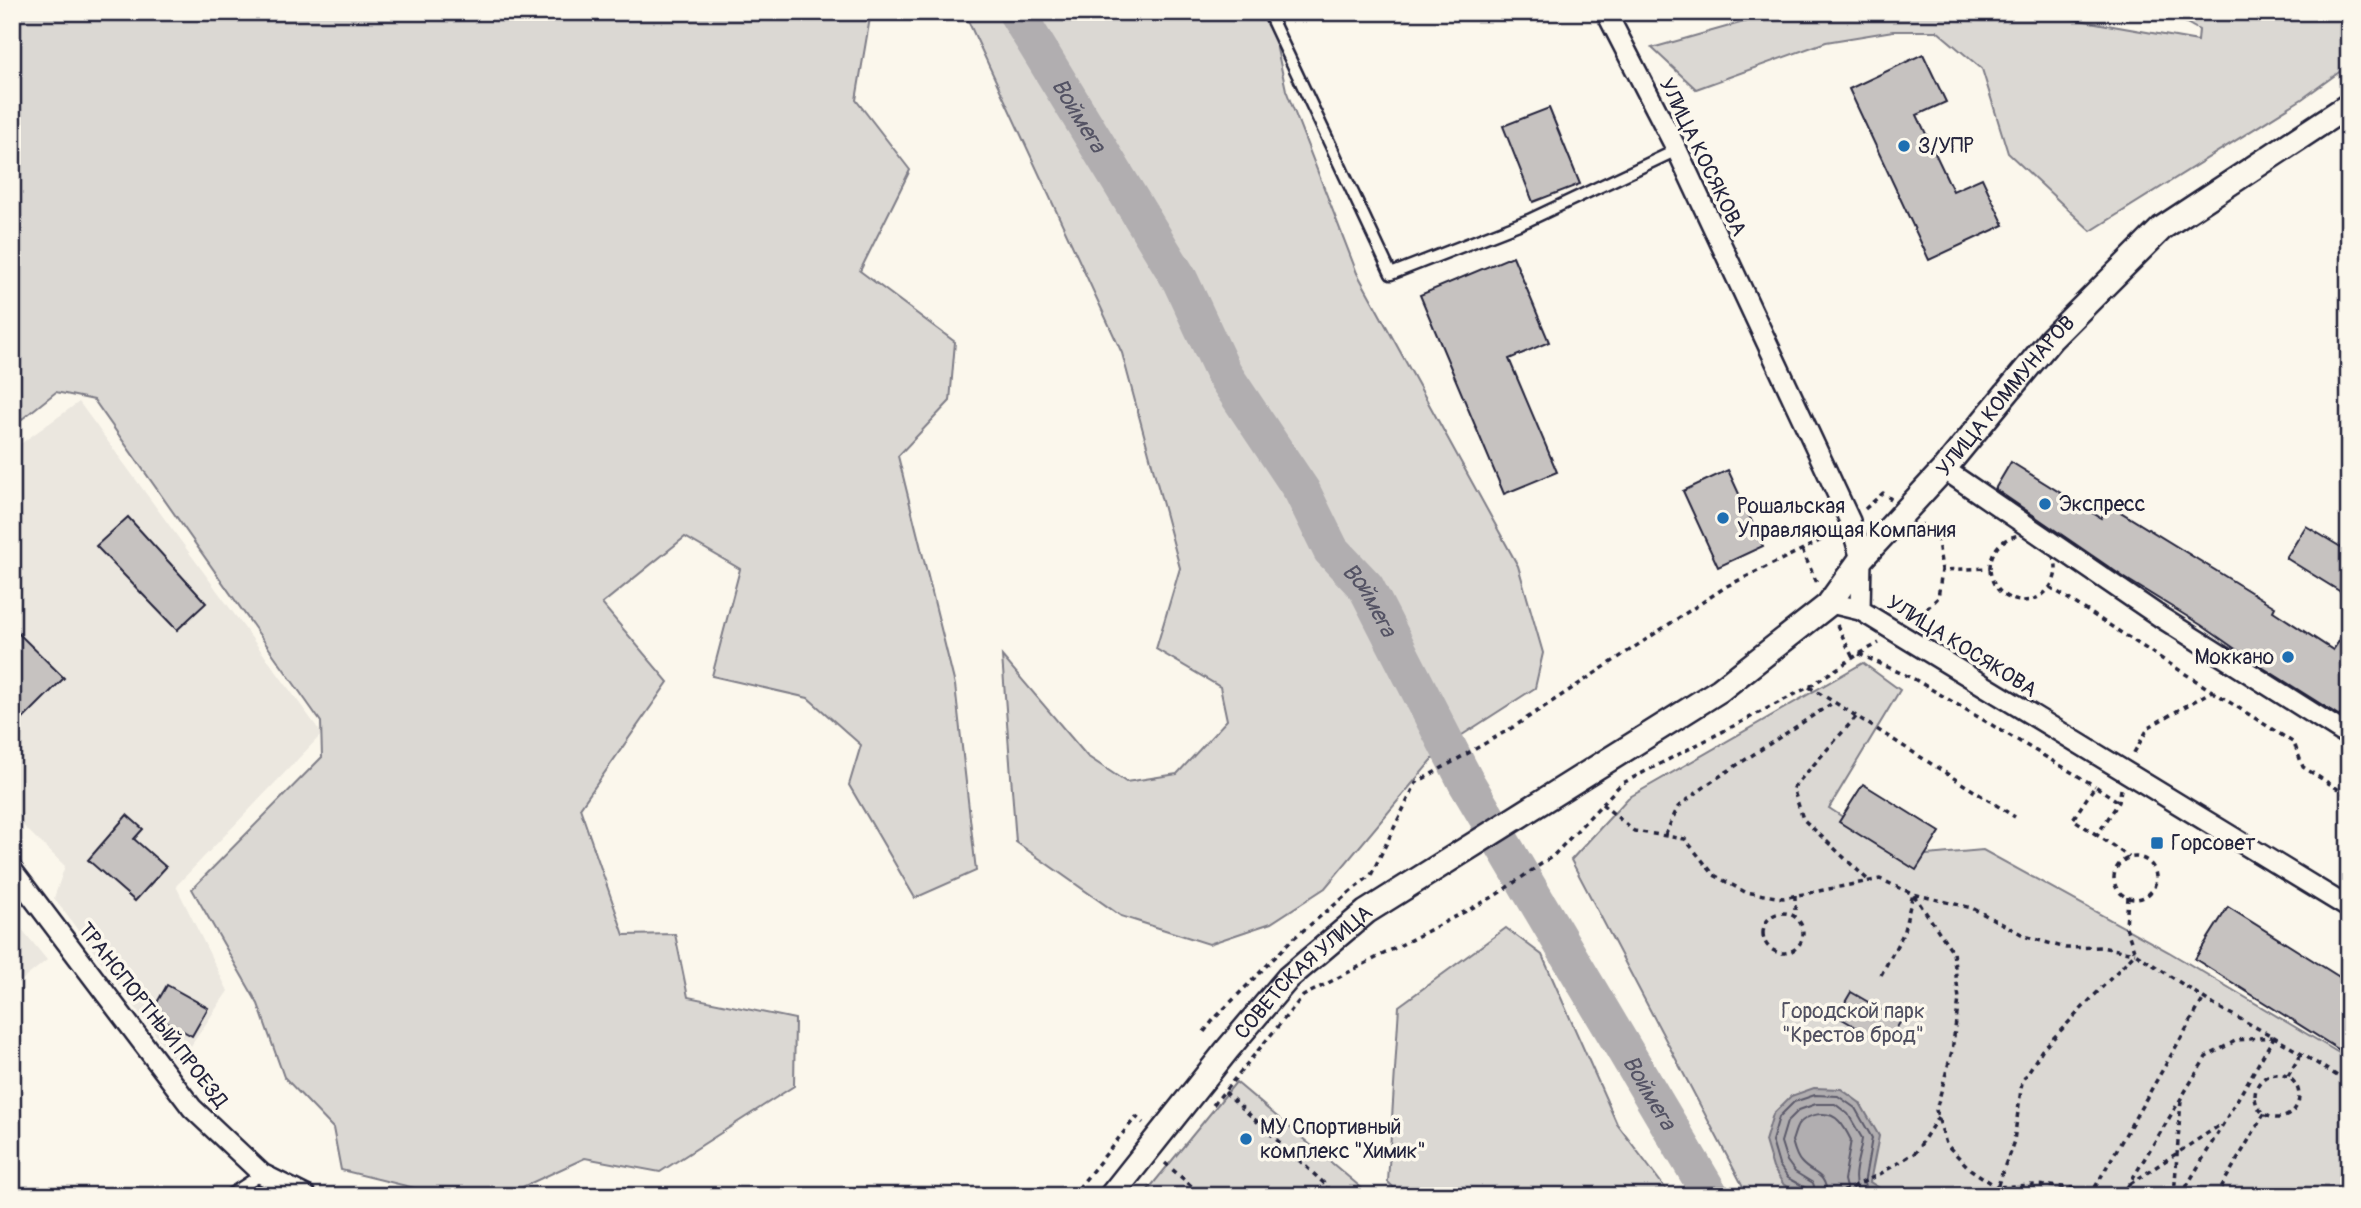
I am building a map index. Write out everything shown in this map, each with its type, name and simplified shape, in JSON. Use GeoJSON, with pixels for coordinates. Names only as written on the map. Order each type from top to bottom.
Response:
{"type":"FeatureCollection","features":[{"type":"Feature","properties":{"kind":"street","name":"УЛИЦА КОСЯКОВА"},"geometry":{"type":"LineString","coordinates":[[1606,12],[1677,150],[1850,522],[1861,559],[1860,610],[2349,908]]}},
{"type":"Feature","properties":{"kind":"street","name":"УЛИЦА КОММУНАРОВ"},"geometry":{"type":"LineString","coordinates":[[1543,802],[1720,690],[1828,605],[1861,559],[1944,469],[2051,339],[2162,228],[2349,105]]}},
{"type":"Feature","properties":{"kind":"street"},"geometry":{"type":"LineString","coordinates":[[1944,469],[2162,618],[2348,734]]}},
{"type":"Feature","properties":{"kind":"street"},"geometry":{"type":"LineString","coordinates":[[1828,605],[1860,610]]}},
{"type":"Feature","properties":{"kind":"street","name":"СОВЕТСКАЯ УЛИЦА"},"geometry":{"type":"LineString","coordinates":[[1111,1196],[1288,978],[1366,912],[1543,802]]}},
{"type":"Feature","properties":{"kind":"street","name":"ТРАНСПОРТНЫЙ ПРОЕЗД"},"geometry":{"type":"LineString","coordinates":[[12,870],[192,1108],[262,1174],[306,1196]]}},
{"type":"Feature","properties":{"kind":"lane"},"geometry":{"type":"LineString","coordinates":[[1268,12],[1391,274],[1528,220],[1677,150]]}},
{"type":"Feature","properties":{"kind":"lane"},"geometry":{"type":"LineString","coordinates":[[228,1196],[262,1174]]}},
{"type":"Feature","properties":{"kind":"path"},"geometry":{"type":"LineString","coordinates":[[1204,1032],[1213,1019],[1294,938],[1371,876],[1416,783],[1516,726],[1727,586],[1833,534],[1850,522]]}},
{"type":"Feature","properties":{"kind":"path"},"geometry":{"type":"LineString","coordinates":[[2022,535],[2033,536],[2049,548],[2054,557],[2054,577],[2050,587],[2034,599],[2013,599],[1997,587],[1990,568],[1992,558],[2003,541],[2022,535]]}},
{"type":"Feature","properties":{"kind":"path"},"geometry":{"type":"LineString","coordinates":[[1208,1111],[1303,996],[1493,897],[1553,856],[1621,784],[1809,687],[1858,654],[1898,634],[1938,598],[1942,570],[1990,568]]}},
{"type":"Feature","properties":{"kind":"path"},"geometry":{"type":"LineString","coordinates":[[2050,587],[2294,743],[2303,767],[2349,796]]}},
{"type":"Feature","properties":{"kind":"path"},"geometry":{"type":"LineString","coordinates":[[1858,654],[1914,679],[2119,802]]}},
{"type":"Feature","properties":{"kind":"path"},"geometry":{"type":"LineString","coordinates":[[1809,687],[2015,817]]}},
{"type":"Feature","properties":{"kind":"path"},"geometry":{"type":"LineString","coordinates":[[2097,835],[2119,802],[2123,771],[2149,727],[2212,691]]}},
{"type":"Feature","properties":{"kind":"path"},"geometry":{"type":"LineString","coordinates":[[1665,835],[1678,807],[1710,782],[1834,702]]}},
{"type":"Feature","properties":{"kind":"path"},"geometry":{"type":"LineString","coordinates":[[1857,717],[1793,788],[1803,819],[1868,880]]}},
{"type":"Feature","properties":{"kind":"path"},"geometry":{"type":"LineString","coordinates":[[2095,786],[2073,819],[2129,857],[2146,859],[2152,865],[2156,873],[2155,882],[2148,894],[2142,897],[2128,897],[2120,892],[2116,885],[2116,868],[2129,857]]}},
{"type":"Feature","properties":{"kind":"path"},"geometry":{"type":"LineString","coordinates":[[1602,804],[1634,831],[1685,839],[1714,875],[1745,892],[1783,898],[1880,878],[1913,894],[1972,908],[2027,937],[2066,948],[2100,947],[2135,953],[2204,998],[2349,1083]]}},
{"type":"Feature","properties":{"kind":"path"},"geometry":{"type":"LineString","coordinates":[[1881,975],[1903,934],[1913,894]]}},
{"type":"Feature","properties":{"kind":"path"},"geometry":{"type":"LineString","coordinates":[[1913,894],[1953,952],[1959,999],[1952,1051],[1936,1110],[1938,1117],[1946,1144],[1970,1169],[1997,1187],[2074,1188],[2091,1195],[2204,998]]}},
{"type":"Feature","properties":{"kind":"path"},"geometry":{"type":"LineString","coordinates":[[1795,895],[1796,917],[1803,929],[1800,943],[1786,953],[1770,948],[1762,933],[1768,919],[1782,912],[1796,917]]}},
{"type":"Feature","properties":{"kind":"path"},"geometry":{"type":"LineString","coordinates":[[2128,897],[2126,927],[2135,953]]}},
{"type":"Feature","properties":{"kind":"path"},"geometry":{"type":"LineString","coordinates":[[1996,1196],[2014,1141],[2022,1082],[2042,1050],[2135,953]]}},
{"type":"Feature","properties":{"kind":"path"},"geometry":{"type":"LineString","coordinates":[[2122,1196],[2206,1057],[2237,1040],[2274,1037]]}},
{"type":"Feature","properties":{"kind":"path"},"geometry":{"type":"LineString","coordinates":[[2181,1196],[2274,1037]]}},
{"type":"Feature","properties":{"kind":"path"},"geometry":{"type":"LineString","coordinates":[[2288,1076],[2301,1054]]}},
{"type":"Feature","properties":{"kind":"path"},"geometry":{"type":"LineString","coordinates":[[2273,1074],[2288,1076],[2298,1090],[2297,1106],[2292,1112],[2278,1118],[2264,1114],[2256,1102],[2259,1083],[2273,1074]]}},
{"type":"Feature","properties":{"kind":"path"},"geometry":{"type":"LineString","coordinates":[[1224,1091],[1328,1187],[1320,1196]]}},
{"type":"Feature","properties":{"kind":"path"},"geometry":{"type":"LineString","coordinates":[[2174,1196],[2181,1098]]}},
{"type":"Feature","properties":{"kind":"path"},"geometry":{"type":"LineString","coordinates":[[2216,1196],[2264,1114]]}},
{"type":"Feature","properties":{"kind":"path"},"geometry":{"type":"LineString","coordinates":[[1834,1196],[1880,1174],[1916,1152],[1938,1117]]}},
{"type":"Feature","properties":{"kind":"path"},"geometry":{"type":"LineString","coordinates":[[2128,1185],[2223,1123]]}},
{"type":"Feature","properties":{"kind":"path"},"geometry":{"type":"LineString","coordinates":[[1158,1171],[1170,1157]]}},
{"type":"Feature","properties":{"kind":"path"},"geometry":{"type":"LineString","coordinates":[[1166,1163],[1203,1196]]}},
{"type":"Feature","properties":{"kind":"shaded area"},"geometry":{"type":"Polygon","coordinates":[[[79,402],[322,734],[176,886],[228,991],[178,1065],[54,898],[65,866],[12,815],[12,450],[79,402]]]}},
{"type":"Feature","properties":{"kind":"shaded area"},"geometry":{"type":"Polygon","coordinates":[[[12,917],[47,960],[12,988],[12,917]]]}},
{"type":"Feature","properties":{"kind":"green space"},"geometry":{"type":"Polygon","coordinates":[[[12,12],[871,12],[856,100],[910,170],[860,271],[955,342],[950,401],[898,456],[955,685],[976,871],[915,898],[849,785],[861,745],[808,698],[712,676],[740,569],[685,537],[602,604],[668,682],[580,808],[624,935],[675,934],[688,997],[795,1019],[794,1086],[660,1172],[585,1158],[503,1196],[447,1196],[341,1170],[333,1128],[284,1077],[258,1004],[192,889],[322,757],[321,722],[94,400],[56,392],[12,427],[12,12]]]}},
{"type":"Feature","properties":{"kind":"green space"},"geometry":{"type":"Polygon","coordinates":[[[964,12],[1269,12],[1286,90],[1357,273],[1518,566],[1543,653],[1535,688],[1442,748],[1325,888],[1271,923],[1209,944],[1121,916],[1016,842],[1002,656],[1087,756],[1126,782],[1177,774],[1227,720],[1220,687],[1156,649],[1180,568],[1122,353],[964,12]]]}},
{"type":"Feature","properties":{"kind":"green space"},"geometry":{"type":"Polygon","coordinates":[[[1779,12],[2059,12],[2062,17],[2198,41],[2199,30],[2167,12],[2349,12],[2349,65],[2302,99],[2091,231],[2008,153],[1982,69],[1937,31],[1893,31],[1826,42],[1696,89],[1652,48],[1779,12]]]}},
{"type":"Feature","properties":{"kind":"green space","name":"Городской парк \"Крестов брод\""},"geometry":{"type":"Polygon","coordinates":[[[1863,663],[1900,690],[1829,808],[1904,857],[1983,850],[2169,952],[2349,1059],[2349,1196],[1748,1196],[1571,860],[1628,798],[1863,663]]]}},
{"type":"Feature","properties":{"kind":"green space"},"geometry":{"type":"Polygon","coordinates":[[[1506,928],[1542,955],[1617,1124],[1671,1196],[1402,1196],[1388,1182],[1399,1006],[1506,928]]]}},
{"type":"Feature","properties":{"kind":"green space","name":"МУ Спортивный комплекс \"Химик\""},"geometry":{"type":"Polygon","coordinates":[[[1236,1082],[1371,1196],[1143,1196],[1236,1082]]]}},
{"type":"Feature","properties":{"kind":"water"},"geometry":{"type":"Polygon","coordinates":[[[1814,1088],[1841,1089],[1860,1103],[1879,1136],[1870,1182],[1892,1196],[1807,1196],[1784,1185],[1773,1168],[1765,1141],[1773,1114],[1791,1096],[1814,1088]]]}},
{"type":"Feature","properties":{"kind":"building","name":"З/УПР"},"geometry":{"type":"Polygon","coordinates":[[[1923,54],[1946,102],[1917,115],[1953,191],[1982,178],[2004,225],[1929,260],[1849,89],[1923,54]]]}},
{"type":"Feature","properties":{"kind":"building"},"geometry":{"type":"Polygon","coordinates":[[[1549,108],[1580,184],[1533,202],[1503,126],[1549,108]]]}},
{"type":"Feature","properties":{"kind":"building"},"geometry":{"type":"Polygon","coordinates":[[[1513,256],[1549,342],[1509,359],[1557,472],[1504,494],[1420,295],[1513,256]]]}},
{"type":"Feature","properties":{"kind":"building"},"geometry":{"type":"Polygon","coordinates":[[[2011,462],[2101,518],[2109,505],[2275,607],[2273,611],[2333,650],[2349,626],[2349,703],[2340,716],[2125,578],[1995,489],[2011,462]]]}},
{"type":"Feature","properties":{"kind":"building","name":"Рошальская Управляющая Компания"},"geometry":{"type":"Polygon","coordinates":[[[1728,470],[1763,546],[1718,567],[1683,491],[1728,470]]]}},
{"type":"Feature","properties":{"kind":"building"},"geometry":{"type":"Polygon","coordinates":[[[128,517],[206,603],[177,630],[96,546],[128,517]]]}},
{"type":"Feature","properties":{"kind":"building"},"geometry":{"type":"Polygon","coordinates":[[[2306,526],[2349,552],[2349,597],[2286,558],[2306,526]]]}},
{"type":"Feature","properties":{"kind":"building"},"geometry":{"type":"Polygon","coordinates":[[[12,627],[64,678],[12,730],[12,627]]]}},
{"type":"Feature","properties":{"kind":"building"},"geometry":{"type":"Polygon","coordinates":[[[1863,784],[1940,832],[1916,870],[1839,822],[1863,784]]]}},
{"type":"Feature","properties":{"kind":"building"},"geometry":{"type":"Polygon","coordinates":[[[127,815],[143,829],[134,839],[166,867],[135,901],[88,860],[127,815]]]}},
{"type":"Feature","properties":{"kind":"building"},"geometry":{"type":"Polygon","coordinates":[[[2228,907],[2349,983],[2349,1056],[2195,959],[2228,907]]]}},
{"type":"Feature","properties":{"kind":"building"},"geometry":{"type":"Polygon","coordinates":[[[167,985],[208,1008],[192,1036],[151,1013],[167,985]]]}},
{"type":"Feature","properties":{"kind":"building"},"geometry":{"type":"Polygon","coordinates":[[[1851,992],[1901,1021],[1886,1045],[1837,1016],[1851,992]]]}},
{"type":"Feature","properties":{"kind":"waterway","name":"Воймега"},"geometry":{"type":"LineString","coordinates":[[1016,12],[1180,280],[1224,374],[1302,491],[1331,550],[1366,587],[1466,782],[1711,1196]]}},
{"type":"Feature","properties":{"kind":"place","name":"З/УПР"},"geometry":{"type":"Point","coordinates":[1904,146]}},
{"type":"Feature","properties":{"kind":"place","name":"Экспресс"},"geometry":{"type":"Point","coordinates":[2045,504]}},
{"type":"Feature","properties":{"kind":"place","name":"Рошальская Управляющая Компания"},"geometry":{"type":"Point","coordinates":[1723,518]}},
{"type":"Feature","properties":{"kind":"place","name":"Моккано"},"geometry":{"type":"Point","coordinates":[2288,657]}},
{"type":"Feature","properties":{"kind":"place","name":"Горсовет"},"geometry":{"type":"Point","coordinates":[2157,843]}},
{"type":"Feature","properties":{"kind":"place","name":"МУ Спортивный комплекс \"Химик\""},"geometry":{"type":"Point","coordinates":[1246,1139]}}]}
